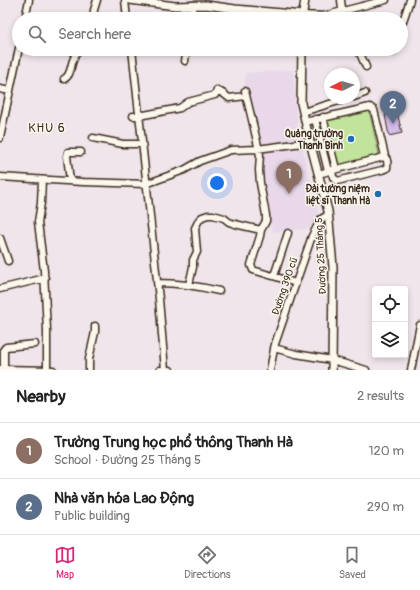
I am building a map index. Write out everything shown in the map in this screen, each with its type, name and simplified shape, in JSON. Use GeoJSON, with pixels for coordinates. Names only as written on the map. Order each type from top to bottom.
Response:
{"type":"FeatureCollection","features":[{"type":"Feature","properties":{"kind":"main road"},"geometry":{"type":"LineString","coordinates":[[130,0],[175,6],[202,3],[235,9],[270,12]]}},
{"type":"Feature","properties":{"kind":"main road"},"geometry":{"type":"LineString","coordinates":[[303,12],[305,0]]}},
{"type":"Feature","properties":{"kind":"main road","name":"Đường 25 Tháng 5"},"geometry":{"type":"LineString","coordinates":[[302,56],[301,103],[318,174],[328,208],[333,268],[332,370]]}},
{"type":"Feature","properties":{"kind":"street"},"geometry":{"type":"LineString","coordinates":[[27,12],[30,0]]}},
{"type":"Feature","properties":{"kind":"street"},"geometry":{"type":"LineString","coordinates":[[94,12],[97,0]]}},
{"type":"Feature","properties":{"kind":"street"},"geometry":{"type":"LineString","coordinates":[[125,0],[126,12]]}},
{"type":"Feature","properties":{"kind":"street"},"geometry":{"type":"LineString","coordinates":[[341,0],[342,12],[386,0]]}},
{"type":"Feature","properties":{"kind":"street"},"geometry":{"type":"LineString","coordinates":[[406,12],[410,0]]}},
{"type":"Feature","properties":{"kind":"street"},"geometry":{"type":"LineString","coordinates":[[193,5],[193,12]]}},
{"type":"Feature","properties":{"kind":"street"},"geometry":{"type":"LineString","coordinates":[[0,138],[2,122],[17,56]]}},
{"type":"Feature","properties":{"kind":"street"},"geometry":{"type":"LineString","coordinates":[[64,79],[70,73],[75,56]]}},
{"type":"Feature","properties":{"kind":"street"},"geometry":{"type":"LineString","coordinates":[[132,56],[136,116],[142,144],[165,370]]}},
{"type":"Feature","properties":{"kind":"street"},"geometry":{"type":"LineString","coordinates":[[185,61],[186,56]]}},
{"type":"Feature","properties":{"kind":"street"},"geometry":{"type":"LineString","coordinates":[[361,56],[366,67]]}},
{"type":"Feature","properties":{"kind":"street"},"geometry":{"type":"LineString","coordinates":[[0,89],[10,91]]}},
{"type":"Feature","properties":{"kind":"street"},"geometry":{"type":"LineString","coordinates":[[136,116],[180,108],[188,102],[214,95],[218,90],[229,98],[245,94],[260,155],[260,183],[266,221],[261,230],[250,265],[253,270],[296,283]]}},
{"type":"Feature","properties":{"kind":"street"},"geometry":{"type":"LineString","coordinates":[[360,95],[365,93]]}},
{"type":"Feature","properties":{"kind":"street"},"geometry":{"type":"LineString","coordinates":[[303,112],[329,104]]}},
{"type":"Feature","properties":{"kind":"street"},"geometry":{"type":"LineString","coordinates":[[306,122],[315,119],[323,117],[370,106],[374,110],[385,156],[388,160],[387,168],[337,181],[333,177],[329,142],[323,117]]}},
{"type":"Feature","properties":{"kind":"street"},"geometry":{"type":"LineString","coordinates":[[315,119],[321,145],[332,170]]}},
{"type":"Feature","properties":{"kind":"street"},"geometry":{"type":"LineString","coordinates":[[93,138],[123,144],[142,144]]}},
{"type":"Feature","properties":{"kind":"street"},"geometry":{"type":"LineString","coordinates":[[0,177],[146,184],[184,170],[200,161],[231,150],[321,145],[329,142]]}},
{"type":"Feature","properties":{"kind":"street"},"geometry":{"type":"LineString","coordinates":[[70,181],[67,156],[68,152],[81,152]]}},
{"type":"Feature","properties":{"kind":"street"},"geometry":{"type":"LineString","coordinates":[[318,174],[385,156]]}},
{"type":"Feature","properties":{"kind":"street"},"geometry":{"type":"LineString","coordinates":[[42,180],[38,222],[45,278],[48,330],[47,370]]}},
{"type":"Feature","properties":{"kind":"street"},"geometry":{"type":"LineString","coordinates":[[189,285],[193,268],[193,260],[197,252],[195,228],[202,217],[213,215],[224,218],[235,224],[261,230]]}},
{"type":"Feature","properties":{"kind":"street","name":"Đường 390 cũ"},"geometry":{"type":"LineString","coordinates":[[270,370],[274,348],[312,236],[321,219],[328,215]]}},
{"type":"Feature","properties":{"kind":"street"},"geometry":{"type":"LineString","coordinates":[[274,276],[288,233]]}},
{"type":"Feature","properties":{"kind":"street"},"geometry":{"type":"LineString","coordinates":[[0,238],[8,261]]}},
{"type":"Feature","properties":{"kind":"street"},"geometry":{"type":"LineString","coordinates":[[0,289],[45,278]]}},
{"type":"Feature","properties":{"kind":"street"},"geometry":{"type":"LineString","coordinates":[[157,283],[200,286],[219,291]]}},
{"type":"Feature","properties":{"kind":"street"},"geometry":{"type":"LineString","coordinates":[[411,370],[420,325]]}},
{"type":"Feature","properties":{"kind":"street"},"geometry":{"type":"LineString","coordinates":[[89,370],[89,359],[95,326]]}},
{"type":"Feature","properties":{"kind":"street"},"geometry":{"type":"LineString","coordinates":[[35,344],[6,346],[4,349],[2,369],[54,370]]}},
{"type":"Feature","properties":{"kind":"street"},"geometry":{"type":"LineString","coordinates":[[274,348],[296,354],[332,360],[366,370]]}},
{"type":"Feature","properties":{"kind":"street"},"geometry":{"type":"LineString","coordinates":[[160,370],[170,370]]}},
{"type":"Feature","properties":{"kind":"shaded area"},"geometry":{"type":"Polygon","coordinates":[[[293,70],[299,143],[259,146],[245,82],[246,73],[293,70]]]}},
{"type":"Feature","properties":{"kind":"shaded area"},"geometry":{"type":"Polygon","coordinates":[[[302,146],[320,227],[274,232],[267,220],[261,152],[302,146]]]}},
{"type":"Feature","properties":{"kind":"green space"},"geometry":{"type":"Polygon","coordinates":[[[368,110],[379,154],[378,156],[338,166],[327,120],[368,110]]]}},
{"type":"Feature","properties":{"kind":"building"},"geometry":{"type":"Polygon","coordinates":[[[397,112],[402,133],[389,136],[385,115],[397,112]]]}},
{"type":"Feature","properties":{"kind":"place","name":"Nhà văn hóa Lao Động"},"geometry":{"type":"Point","coordinates":[393,124]}},
{"type":"Feature","properties":{"kind":"place","name":"Quảng trường Thanh Bình"},"geometry":{"type":"Point","coordinates":[351,139]}},
{"type":"Feature","properties":{"kind":"place","name":"Trường Trung học phổ thông Thanh Hà"},"geometry":{"type":"Point","coordinates":[289,194]}},
{"type":"Feature","properties":{"kind":"place","name":"Đài tưởng niệm liệt sĩ Thanh Hà"},"geometry":{"type":"Point","coordinates":[378,194]}},
{"type":"Feature","properties":{"kind":"district","name":"KHU 6"},"geometry":{"type":"Point","coordinates":[47,128]}}]}
